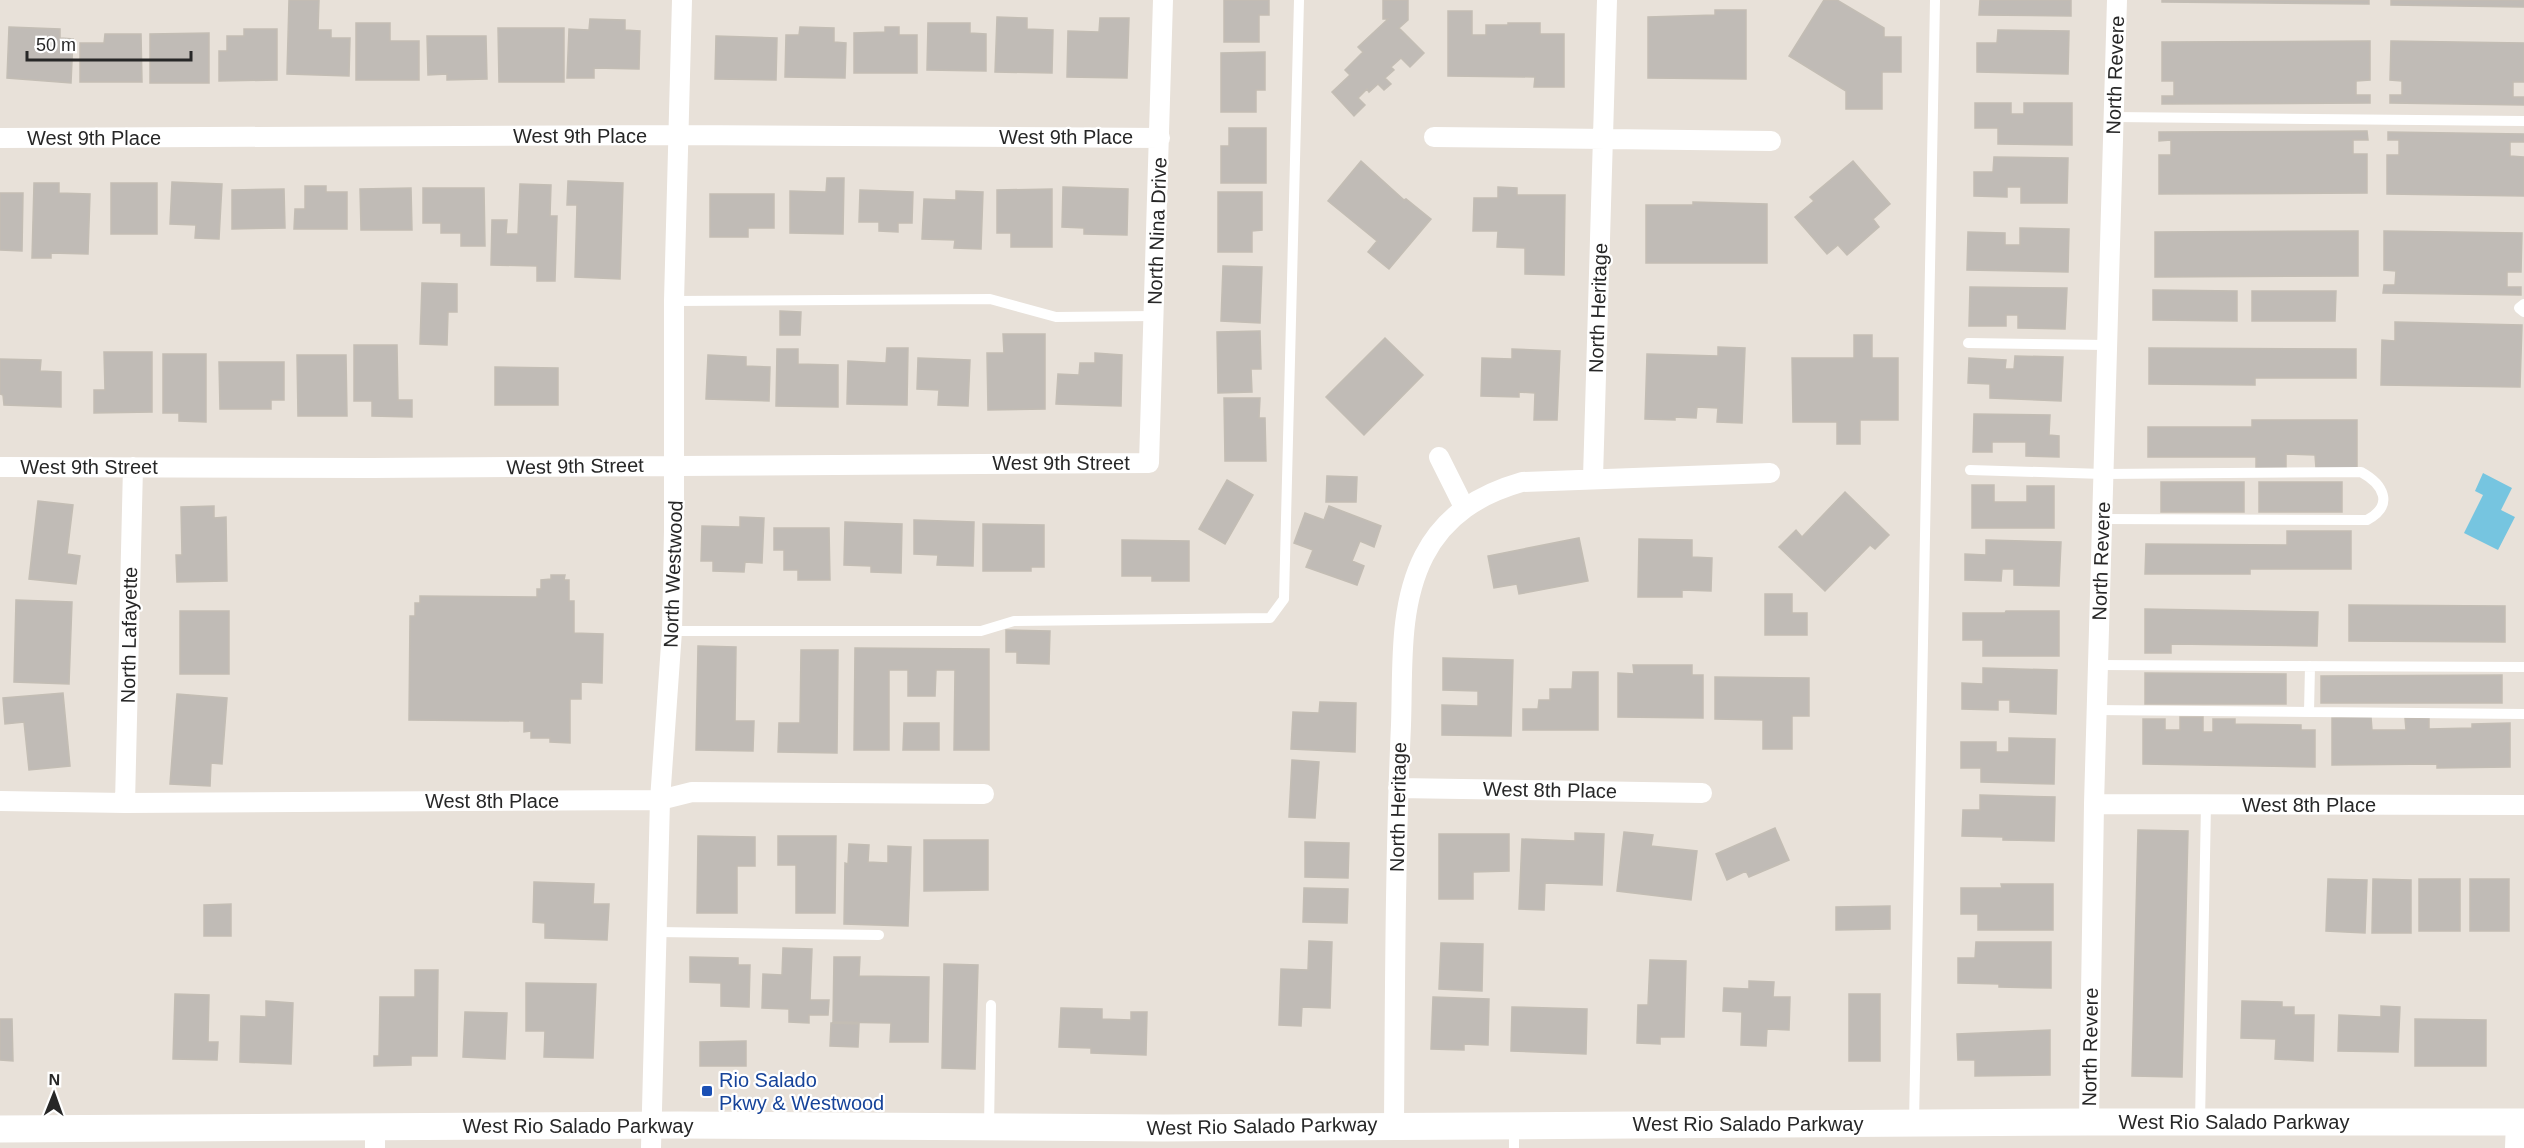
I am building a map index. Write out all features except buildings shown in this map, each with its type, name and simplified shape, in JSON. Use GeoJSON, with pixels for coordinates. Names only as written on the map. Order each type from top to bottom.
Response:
{"type":"FeatureCollection","features":[{"type":"Feature","properties":{"kind":"main road","name":"West Rio Salado Parkway"},"geometry":{"type":"LineString","coordinates":[[0,1129],[375,1138],[652,1137],[989,1127],[1394,1125],[1514,1136],[1914,1124],[2200,1122],[2519,1131]]}},
{"type":"Feature","properties":{"kind":"street","name":"North Westwood"},"geometry":{"type":"LineString","coordinates":[[652,1137],[660,800],[672,631],[676,465],[674,301],[682,0]]}},
{"type":"Feature","properties":{"kind":"street","name":"North Nina Drive"},"geometry":{"type":"LineString","coordinates":[[1149,462],[1163,0]]}},
{"type":"Feature","properties":{"kind":"street","name":"North Heritage"},"geometry":{"type":"LineString","coordinates":[[1593,478],[1607,0]]}},
{"type":"Feature","properties":{"kind":"street","name":"North Revere"},"geometry":{"type":"LineString","coordinates":[[2089,1122],[2096,710],[2117,0]]}},
{"type":"Feature","properties":{"kind":"street","name":"West 9th Place"},"geometry":{"type":"LineString","coordinates":[[0,138],[679,135],[1160,138]]}},
{"type":"Feature","properties":{"kind":"street"},"geometry":{"type":"LineString","coordinates":[[1434,137],[1771,141]]}},
{"type":"Feature","properties":{"kind":"street"},"geometry":{"type":"LineString","coordinates":[[1439,457],[1464,507]]}},
{"type":"Feature","properties":{"kind":"street","name":"West 9th Street"},"geometry":{"type":"LineString","coordinates":[[0,467],[1149,462]]}},
{"type":"Feature","properties":{"kind":"street","name":"North Lafayette"},"geometry":{"type":"LineString","coordinates":[[125,803],[133,467]]}},
{"type":"Feature","properties":{"kind":"street","name":"North Heritage"},"geometry":{"type":"LineString","coordinates":[[1394,1125],[1398,788],[1405,633],[1411,589],[1424,555],[1441,530],[1464,507],[1496,489],[1522,482],[1770,473]]}},
{"type":"Feature","properties":{"kind":"street","name":"West 8th Place"},"geometry":{"type":"LineString","coordinates":[[1398,788],[1702,793]]}},
{"type":"Feature","properties":{"kind":"street","name":"West 8th Place"},"geometry":{"type":"LineString","coordinates":[[0,801],[125,803],[660,800],[692,792],[984,794]]}},
{"type":"Feature","properties":{"kind":"street","name":"West 8th Place"},"geometry":{"type":"LineString","coordinates":[[2094,804],[2524,806]]}},
{"type":"Feature","properties":{"kind":"lane"},"geometry":{"type":"LineString","coordinates":[[672,631],[981,631],[1014,621],[1270,618],[1284,599],[1299,0]]}},
{"type":"Feature","properties":{"kind":"lane"},"geometry":{"type":"LineString","coordinates":[[1914,1124],[1935,0]]}},
{"type":"Feature","properties":{"kind":"lane"},"geometry":{"type":"LineString","coordinates":[[2114,117],[2524,121]]}},
{"type":"Feature","properties":{"kind":"lane"},"geometry":{"type":"LineString","coordinates":[[674,301],[990,299],[1056,317],[1154,316]]}},
{"type":"Feature","properties":{"kind":"lane"},"geometry":{"type":"LineString","coordinates":[[2524,304],[2518,308],[2524,312]]}},
{"type":"Feature","properties":{"kind":"lane"},"geometry":{"type":"LineString","coordinates":[[1968,343],[2107,345]]}},
{"type":"Feature","properties":{"kind":"lane"},"geometry":{"type":"LineString","coordinates":[[1970,470],[2103,474],[2361,472],[2375,480],[2382,490],[2382,503],[2377,515],[2367,520],[2102,519]]}},
{"type":"Feature","properties":{"kind":"lane"},"geometry":{"type":"LineString","coordinates":[[2098,665],[2524,667]]}},
{"type":"Feature","properties":{"kind":"lane"},"geometry":{"type":"LineString","coordinates":[[2309,712],[2310,666]]}},
{"type":"Feature","properties":{"kind":"lane"},"geometry":{"type":"LineString","coordinates":[[2096,710],[2524,714]]}},
{"type":"Feature","properties":{"kind":"lane"},"geometry":{"type":"LineString","coordinates":[[2200,1122],[2206,804]]}},
{"type":"Feature","properties":{"kind":"lane"},"geometry":{"type":"LineString","coordinates":[[657,932],[879,935]]}},
{"type":"Feature","properties":{"kind":"lane"},"geometry":{"type":"LineString","coordinates":[[989,1127],[992,1005]]}},
{"type":"Feature","properties":{"kind":"water"},"geometry":{"type":"Polygon","coordinates":[[[2483,473],[2512,488],[2501,510],[2515,517],[2498,550],[2464,533],[2483,495],[2475,491],[2483,473]]]}},
{"type":"Feature","properties":{"kind":"place","name":"Rio Salado Pkwy & Westwood"},"geometry":{"type":"Point","coordinates":[707,1091]}}]}
